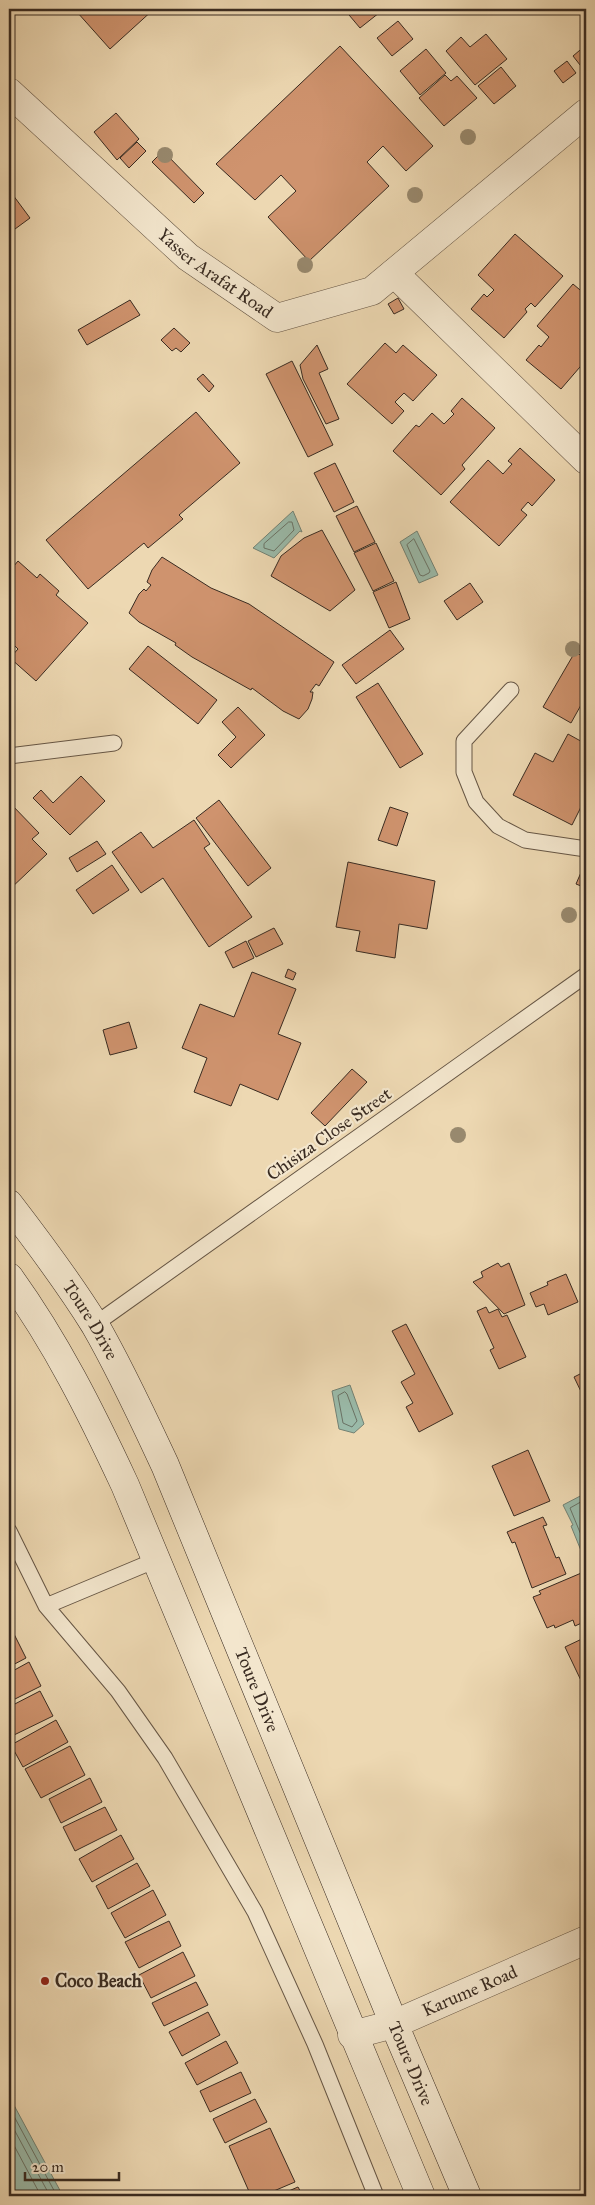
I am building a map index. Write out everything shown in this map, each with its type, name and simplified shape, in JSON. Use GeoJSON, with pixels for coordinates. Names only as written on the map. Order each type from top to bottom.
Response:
{"type":"FeatureCollection","features":[{"type":"Feature","properties":{"kind":"main road","name":"Yasser Arafat Road"},"geometry":{"type":"LineString","coordinates":[[9,92],[188,257],[276,318],[372,291],[586,113]]}},
{"type":"Feature","properties":{"kind":"main road"},"geometry":{"type":"LineString","coordinates":[[394,273],[586,460]]}},
{"type":"Feature","properties":{"kind":"main road","name":"Toure Drive"},"geometry":{"type":"LineString","coordinates":[[9,1204],[48,1256],[94,1325],[132,1393],[166,1465],[394,2024],[467,2196]]}},
{"type":"Feature","properties":{"kind":"main road"},"geometry":{"type":"LineString","coordinates":[[9,1277],[58,1351],[93,1416],[126,1484],[352,2035],[421,2196]]}},
{"type":"Feature","properties":{"kind":"main road","name":"Karume Road"},"geometry":{"type":"LineString","coordinates":[[352,2035],[394,2024],[586,1940]]}},
{"type":"Feature","properties":{"kind":"lane"},"geometry":{"type":"LineString","coordinates":[[511,690],[464,741],[464,772],[476,802],[498,826],[525,840],[586,848]]}},
{"type":"Feature","properties":{"kind":"lane"},"geometry":{"type":"LineString","coordinates":[[9,756],[114,743]]}},
{"type":"Feature","properties":{"kind":"lane","name":"Chisiza Close Street"},"geometry":{"type":"LineString","coordinates":[[94,1325],[586,975]]}},
{"type":"Feature","properties":{"kind":"lane"},"geometry":{"type":"LineString","coordinates":[[9,1531],[46,1606],[118,1691],[165,1758],[255,1912],[315,2044],[376,2196]]}},
{"type":"Feature","properties":{"kind":"lane"},"geometry":{"type":"LineString","coordinates":[[46,1606],[156,1560]]}},
{"type":"Feature","properties":{"kind":"water"},"geometry":{"type":"Polygon","coordinates":[[[293,511],[302,532],[300,531],[274,558],[253,548],[293,511]]]}},
{"type":"Feature","properties":{"kind":"water"},"geometry":{"type":"Polygon","coordinates":[[[417,531],[438,575],[419,583],[400,542],[417,531]]]}},
{"type":"Feature","properties":{"kind":"water"},"geometry":{"type":"Polygon","coordinates":[[[350,1385],[364,1424],[354,1433],[339,1429],[332,1391],[350,1385]]]}},
{"type":"Feature","properties":{"kind":"water"},"geometry":{"type":"Polygon","coordinates":[[[586,1493],[586,1551],[582,1553],[571,1526],[573,1525],[563,1505],[586,1493]]]}},
{"type":"Feature","properties":{"kind":"water"},"geometry":{"type":"Polygon","coordinates":[[[9,2096],[63,2196],[9,2196],[9,2096]]]}},
{"type":"Feature","properties":{"kind":"building"},"geometry":{"type":"Polygon","coordinates":[[[80,9],[154,9],[110,49],[77,12],[80,9]]]}},
{"type":"Feature","properties":{"kind":"building"},"geometry":{"type":"Polygon","coordinates":[[[344,9],[384,9],[360,28],[344,9]]]}},
{"type":"Feature","properties":{"kind":"building"},"geometry":{"type":"Polygon","coordinates":[[[398,21],[413,39],[392,56],[377,38],[398,21]]]}},
{"type":"Feature","properties":{"kind":"building"},"geometry":{"type":"Polygon","coordinates":[[[486,34],[507,59],[475,85],[446,51],[461,37],[470,47],[486,34]]]}},
{"type":"Feature","properties":{"kind":"building"},"geometry":{"type":"Polygon","coordinates":[[[586,45],[586,68],[584,70],[573,56],[586,45]]]}},
{"type":"Feature","properties":{"kind":"building"},"geometry":{"type":"Polygon","coordinates":[[[340,46],[433,146],[406,171],[383,146],[367,162],[389,186],[309,261],[268,217],[296,191],[281,175],[255,200],[216,164],[340,46]]]}},
{"type":"Feature","properties":{"kind":"building"},"geometry":{"type":"Polygon","coordinates":[[[426,49],[446,73],[420,95],[400,71],[426,49]]]}},
{"type":"Feature","properties":{"kind":"building"},"geometry":{"type":"Polygon","coordinates":[[[567,61],[576,73],[563,83],[554,71],[567,61]]]}},
{"type":"Feature","properties":{"kind":"building"},"geometry":{"type":"Polygon","coordinates":[[[501,67],[516,86],[494,104],[478,86],[501,67]]]}},
{"type":"Feature","properties":{"kind":"building"},"geometry":{"type":"Polygon","coordinates":[[[445,75],[451,81],[457,76],[477,98],[444,126],[419,98],[445,75]]]}},
{"type":"Feature","properties":{"kind":"building"},"geometry":{"type":"Polygon","coordinates":[[[116,113],[139,139],[117,160],[94,132],[116,113]]]}},
{"type":"Feature","properties":{"kind":"building"},"geometry":{"type":"Polygon","coordinates":[[[137,142],[146,151],[129,168],[120,158],[137,142]]]}},
{"type":"Feature","properties":{"kind":"building"},"geometry":{"type":"Polygon","coordinates":[[[163,151],[204,193],[194,203],[152,162],[163,151]]]}},
{"type":"Feature","properties":{"kind":"building"},"geometry":{"type":"Polygon","coordinates":[[[10,191],[30,218],[15,229],[9,222],[10,191]]]}},
{"type":"Feature","properties":{"kind":"building"},"geometry":{"type":"Polygon","coordinates":[[[515,234],[563,276],[535,307],[531,303],[525,309],[527,312],[504,338],[471,309],[484,294],[487,297],[494,290],[478,275],[515,234]]]}},
{"type":"Feature","properties":{"kind":"building"},"geometry":{"type":"Polygon","coordinates":[[[573,284],[586,295],[586,360],[561,389],[526,360],[549,337],[537,326],[573,284]]]}},
{"type":"Feature","properties":{"kind":"building"},"geometry":{"type":"Polygon","coordinates":[[[398,298],[404,309],[394,314],[388,304],[398,298]]]}},
{"type":"Feature","properties":{"kind":"building"},"geometry":{"type":"Polygon","coordinates":[[[130,300],[140,315],[87,345],[78,330],[130,300]]]}},
{"type":"Feature","properties":{"kind":"building"},"geometry":{"type":"Polygon","coordinates":[[[174,328],[190,343],[181,352],[176,348],[172,351],[161,340],[174,328]]]}},
{"type":"Feature","properties":{"kind":"building"},"geometry":{"type":"Polygon","coordinates":[[[385,343],[396,353],[403,345],[437,375],[413,401],[404,393],[395,402],[404,411],[392,424],[347,384],[385,343]]]}},
{"type":"Feature","properties":{"kind":"building"},"geometry":{"type":"Polygon","coordinates":[[[317,345],[328,369],[319,373],[339,419],[326,424],[303,379],[300,365],[317,345]]]}},
{"type":"Feature","properties":{"kind":"building"},"geometry":{"type":"Polygon","coordinates":[[[292,361],[333,445],[308,457],[266,374],[292,361]]]}},
{"type":"Feature","properties":{"kind":"building"},"geometry":{"type":"Polygon","coordinates":[[[203,374],[214,386],[209,392],[197,379],[203,374]]]}},
{"type":"Feature","properties":{"kind":"building"},"geometry":{"type":"Polygon","coordinates":[[[462,398],[495,428],[462,465],[465,469],[441,495],[393,451],[416,425],[419,427],[432,413],[444,424],[454,414],[451,411],[462,398]]]}},
{"type":"Feature","properties":{"kind":"building"},"geometry":{"type":"Polygon","coordinates":[[[196,412],[240,463],[179,515],[183,519],[148,548],[144,543],[88,589],[46,540],[196,412]]]}},
{"type":"Feature","properties":{"kind":"building"},"geometry":{"type":"Polygon","coordinates":[[[520,448],[555,480],[532,506],[528,502],[521,510],[527,515],[499,546],[450,502],[488,460],[503,474],[512,464],[508,461],[520,448]]]}},
{"type":"Feature","properties":{"kind":"building"},"geometry":{"type":"Polygon","coordinates":[[[335,463],[354,502],[334,512],[314,473],[335,463]]]}},
{"type":"Feature","properties":{"kind":"building"},"geometry":{"type":"Polygon","coordinates":[[[357,506],[375,542],[354,552],[336,516],[357,506]]]}},
{"type":"Feature","properties":{"kind":"building"},"geometry":{"type":"Polygon","coordinates":[[[322,530],[355,590],[330,611],[271,576],[281,556],[304,538],[322,530]]]}},
{"type":"Feature","properties":{"kind":"building"},"geometry":{"type":"Polygon","coordinates":[[[376,543],[394,581],[373,591],[354,553],[376,543]]]}},
{"type":"Feature","properties":{"kind":"building"},"geometry":{"type":"Polygon","coordinates":[[[162,557],[211,588],[249,604],[334,662],[319,686],[316,684],[310,692],[313,692],[308,709],[299,719],[283,711],[252,688],[251,690],[192,657],[175,645],[176,643],[139,622],[129,613],[139,594],[144,589],[146,591],[151,585],[147,582],[152,570],[162,557]]]}},
{"type":"Feature","properties":{"kind":"building"},"geometry":{"type":"Polygon","coordinates":[[[18,561],[37,578],[40,574],[59,591],[56,595],[88,623],[36,681],[10,658],[18,649],[9,640],[9,572],[18,561]]]}},
{"type":"Feature","properties":{"kind":"building"},"geometry":{"type":"Polygon","coordinates":[[[396,582],[410,619],[389,628],[373,592],[396,582]]]}},
{"type":"Feature","properties":{"kind":"building"},"geometry":{"type":"Polygon","coordinates":[[[470,583],[483,602],[457,620],[444,601],[470,583]]]}},
{"type":"Feature","properties":{"kind":"building"},"geometry":{"type":"Polygon","coordinates":[[[390,630],[404,649],[356,684],[342,665],[390,630]]]}},
{"type":"Feature","properties":{"kind":"building"},"geometry":{"type":"Polygon","coordinates":[[[148,646],[217,700],[198,724],[129,669],[148,646]]]}},
{"type":"Feature","properties":{"kind":"building"},"geometry":{"type":"Polygon","coordinates":[[[575,652],[586,658],[586,696],[571,723],[543,707],[575,652]]]}},
{"type":"Feature","properties":{"kind":"building"},"geometry":{"type":"Polygon","coordinates":[[[378,683],[423,754],[400,768],[356,697],[378,683]]]}},
{"type":"Feature","properties":{"kind":"building"},"geometry":{"type":"Polygon","coordinates":[[[238,707],[265,735],[231,768],[218,755],[236,737],[222,722],[238,707]]]}},
{"type":"Feature","properties":{"kind":"building"},"geometry":{"type":"Polygon","coordinates":[[[568,734],[586,744],[586,797],[572,825],[513,795],[535,753],[553,762],[568,734]]]}},
{"type":"Feature","properties":{"kind":"building"},"geometry":{"type":"Polygon","coordinates":[[[81,776],[105,801],[70,835],[33,798],[41,790],[53,803],[81,776]]]}},
{"type":"Feature","properties":{"kind":"building"},"geometry":{"type":"Polygon","coordinates":[[[219,800],[271,868],[248,886],[196,818],[219,800]]]}},
{"type":"Feature","properties":{"kind":"building"},"geometry":{"type":"Polygon","coordinates":[[[9,802],[39,833],[32,839],[47,854],[9,890],[9,802]]]}},
{"type":"Feature","properties":{"kind":"building"},"geometry":{"type":"Polygon","coordinates":[[[390,807],[408,813],[397,846],[378,840],[390,807]]]}},
{"type":"Feature","properties":{"kind":"building"},"geometry":{"type":"Polygon","coordinates":[[[194,820],[210,844],[204,848],[252,917],[209,947],[163,878],[141,893],[112,852],[141,832],[153,848],[194,820]]]}},
{"type":"Feature","properties":{"kind":"building"},"geometry":{"type":"Polygon","coordinates":[[[97,841],[106,854],[77,872],[69,858],[97,841]]]}},
{"type":"Feature","properties":{"kind":"building"},"geometry":{"type":"Polygon","coordinates":[[[586,861],[586,888],[576,884],[586,861]]]}},
{"type":"Feature","properties":{"kind":"building"},"geometry":{"type":"Polygon","coordinates":[[[348,862],[435,881],[427,929],[399,924],[395,958],[356,951],[360,931],[336,927],[348,862]]]}},
{"type":"Feature","properties":{"kind":"building"},"geometry":{"type":"Polygon","coordinates":[[[112,865],[129,890],[93,914],[76,890],[112,865]]]}},
{"type":"Feature","properties":{"kind":"building"},"geometry":{"type":"Polygon","coordinates":[[[274,928],[283,944],[256,957],[248,941],[274,928]]]}},
{"type":"Feature","properties":{"kind":"building"},"geometry":{"type":"Polygon","coordinates":[[[246,941],[254,958],[233,968],[225,952],[246,941]]]}},
{"type":"Feature","properties":{"kind":"building"},"geometry":{"type":"Polygon","coordinates":[[[288,969],[296,973],[293,980],[285,977],[288,969]]]}},
{"type":"Feature","properties":{"kind":"building"},"geometry":{"type":"Polygon","coordinates":[[[252,972],[296,989],[278,1034],[301,1043],[278,1100],[240,1084],[231,1106],[194,1092],[207,1058],[182,1048],[200,1004],[234,1017],[252,972]]]}},
{"type":"Feature","properties":{"kind":"building"},"geometry":{"type":"Polygon","coordinates":[[[129,1022],[137,1048],[110,1055],[103,1030],[129,1022]]]}},
{"type":"Feature","properties":{"kind":"building"},"geometry":{"type":"Polygon","coordinates":[[[352,1069],[367,1082],[325,1126],[311,1113],[352,1069]]]}},
{"type":"Feature","properties":{"kind":"building"},"geometry":{"type":"Polygon","coordinates":[[[498,1263],[501,1267],[509,1263],[525,1305],[504,1314],[473,1282],[483,1277],[481,1272],[498,1263]]]}},
{"type":"Feature","properties":{"kind":"building"},"geometry":{"type":"Polygon","coordinates":[[[566,1274],[578,1302],[548,1315],[544,1304],[536,1307],[530,1293],[548,1285],[547,1282],[566,1274]]]}},
{"type":"Feature","properties":{"kind":"building"},"geometry":{"type":"Polygon","coordinates":[[[486,1307],[489,1313],[498,1309],[502,1317],[507,1315],[526,1357],[499,1369],[490,1350],[494,1348],[477,1311],[486,1307]]]}},
{"type":"Feature","properties":{"kind":"building"},"geometry":{"type":"Polygon","coordinates":[[[406,1324],[453,1414],[419,1432],[406,1407],[413,1403],[401,1382],[415,1374],[392,1331],[406,1324]]]}},
{"type":"Feature","properties":{"kind":"building"},"geometry":{"type":"Polygon","coordinates":[[[586,1371],[586,1402],[574,1377],[586,1371]]]}},
{"type":"Feature","properties":{"kind":"building"},"geometry":{"type":"Polygon","coordinates":[[[528,1450],[550,1501],[514,1516],[492,1466],[528,1450]]]}},
{"type":"Feature","properties":{"kind":"building"},"geometry":{"type":"Polygon","coordinates":[[[543,1517],[547,1525],[543,1526],[556,1558],[559,1557],[566,1574],[532,1588],[515,1542],[512,1543],[507,1532],[543,1517]]]}},
{"type":"Feature","properties":{"kind":"building"},"geometry":{"type":"Polygon","coordinates":[[[586,1571],[586,1621],[575,1626],[573,1620],[555,1628],[554,1625],[547,1628],[533,1597],[541,1594],[539,1591],[586,1571]]]}},
{"type":"Feature","properties":{"kind":"building"},"geometry":{"type":"Polygon","coordinates":[[[13,1632],[26,1658],[9,1667],[9,1634],[13,1632]]]}},
{"type":"Feature","properties":{"kind":"building"},"geometry":{"type":"Polygon","coordinates":[[[586,1637],[586,1691],[565,1647],[586,1637]]]}},
{"type":"Feature","properties":{"kind":"building"},"geometry":{"type":"Polygon","coordinates":[[[29,1662],[41,1686],[9,1702],[9,1673],[29,1662]]]}},
{"type":"Feature","properties":{"kind":"building"},"geometry":{"type":"Polygon","coordinates":[[[40,1691],[53,1716],[14,1735],[9,1726],[9,1707],[40,1691]]]}},
{"type":"Feature","properties":{"kind":"building"},"geometry":{"type":"Polygon","coordinates":[[[56,1720],[68,1742],[23,1767],[11,1745],[56,1720]]]}},
{"type":"Feature","properties":{"kind":"building"},"geometry":{"type":"Polygon","coordinates":[[[70,1746],[85,1775],[41,1798],[25,1769],[70,1746]]]}},
{"type":"Feature","properties":{"kind":"building"},"geometry":{"type":"Polygon","coordinates":[[[90,1778],[102,1802],[61,1823],[49,1799],[90,1778]]]}},
{"type":"Feature","properties":{"kind":"building"},"geometry":{"type":"Polygon","coordinates":[[[105,1807],[117,1830],[75,1851],[63,1827],[105,1807]]]}},
{"type":"Feature","properties":{"kind":"building"},"geometry":{"type":"Polygon","coordinates":[[[121,1835],[134,1859],[92,1882],[79,1859],[121,1835]]]}},
{"type":"Feature","properties":{"kind":"building"},"geometry":{"type":"Polygon","coordinates":[[[137,1863],[150,1886],[108,1909],[96,1886],[137,1863]]]}},
{"type":"Feature","properties":{"kind":"building"},"geometry":{"type":"Polygon","coordinates":[[[153,1890],[166,1915],[125,1938],[111,1913],[153,1890]]]}},
{"type":"Feature","properties":{"kind":"building"},"geometry":{"type":"Polygon","coordinates":[[[169,1921],[181,1946],[139,1968],[125,1942],[169,1921]]]}},
{"type":"Feature","properties":{"kind":"building"},"geometry":{"type":"Polygon","coordinates":[[[183,1952],[195,1976],[151,1998],[139,1975],[183,1952]]]}},
{"type":"Feature","properties":{"kind":"building"},"geometry":{"type":"Polygon","coordinates":[[[196,1982],[208,2005],[164,2026],[152,2003],[196,1982]]]}},
{"type":"Feature","properties":{"kind":"building"},"geometry":{"type":"Polygon","coordinates":[[[208,2012],[220,2035],[182,2056],[169,2032],[208,2012]]]}},
{"type":"Feature","properties":{"kind":"building"},"geometry":{"type":"Polygon","coordinates":[[[226,2041],[238,2063],[197,2085],[185,2063],[226,2041]]]}},
{"type":"Feature","properties":{"kind":"building"},"geometry":{"type":"Polygon","coordinates":[[[241,2072],[251,2093],[210,2112],[200,2091],[241,2072]]]}},
{"type":"Feature","properties":{"kind":"building"},"geometry":{"type":"Polygon","coordinates":[[[255,2099],[267,2122],[225,2143],[213,2119],[255,2099]]]}},
{"type":"Feature","properties":{"kind":"building"},"geometry":{"type":"Polygon","coordinates":[[[270,2128],[295,2182],[262,2196],[251,2196],[229,2146],[270,2128]]]}},
{"type":"Feature","properties":{"kind":"building"},"geometry":{"type":"Polygon","coordinates":[[[298,2187],[303,2196],[277,2196],[298,2187]]]}},
{"type":"Feature","properties":{"kind":"place","name":"Coco Beach"},"geometry":{"type":"Point","coordinates":[45,1981]}}]}
